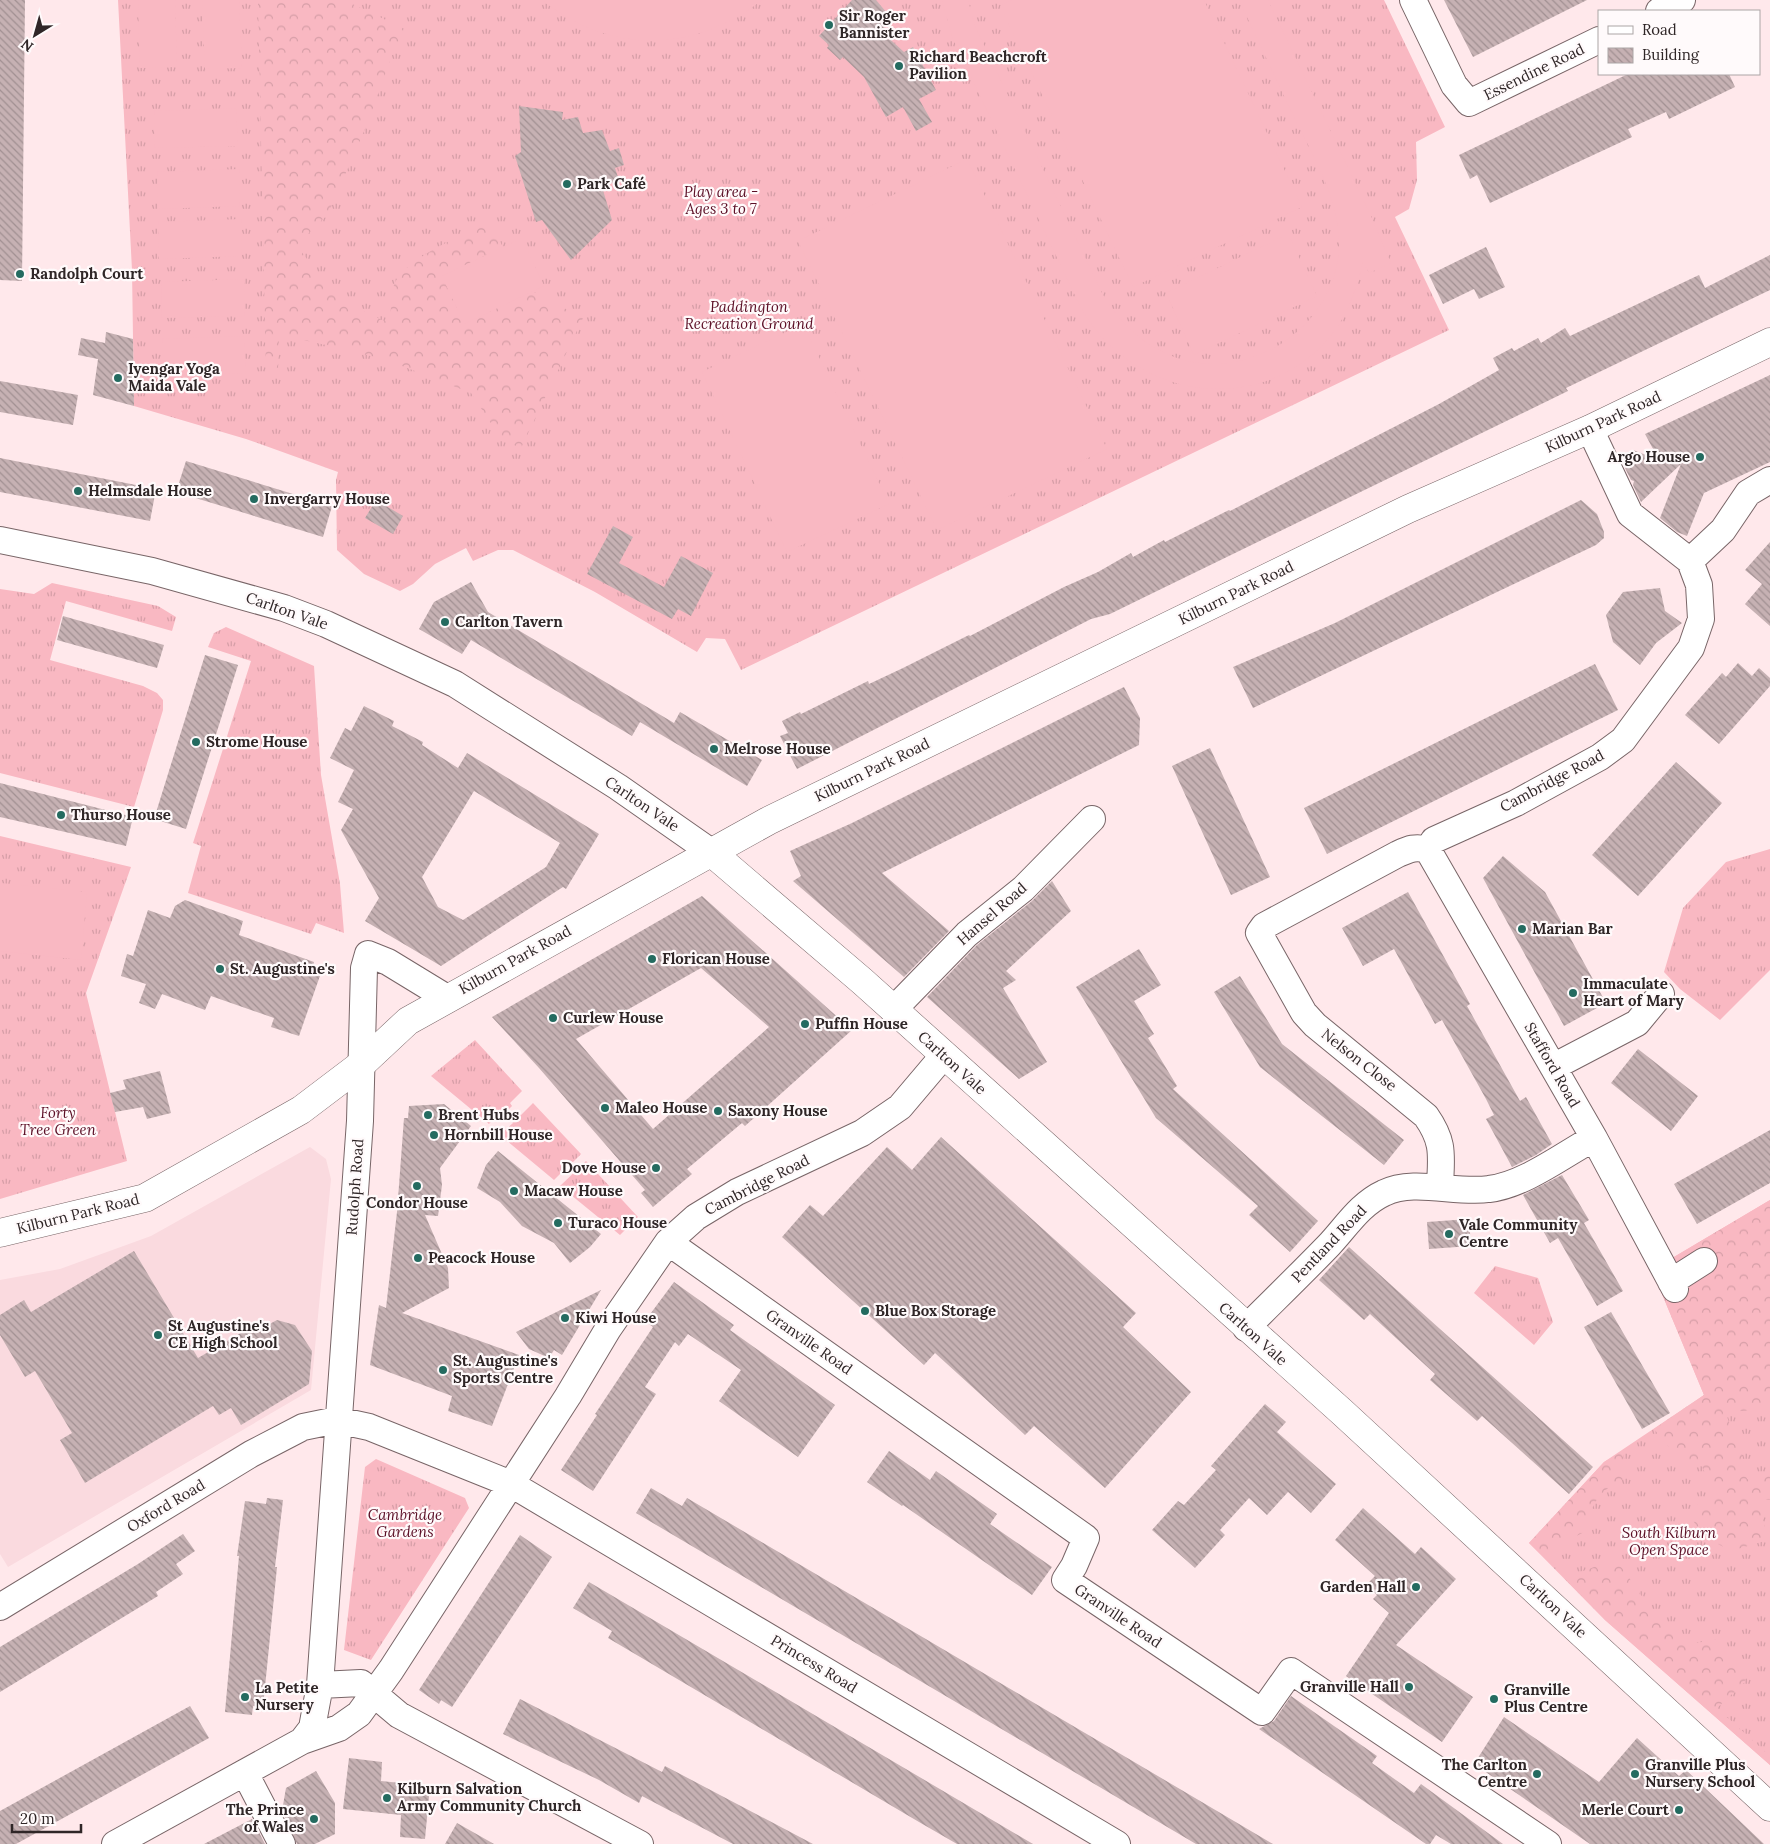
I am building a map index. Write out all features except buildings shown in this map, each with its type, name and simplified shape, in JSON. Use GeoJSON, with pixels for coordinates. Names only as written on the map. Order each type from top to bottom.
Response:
{"type":"FeatureCollection","features":[{"type":"Feature","properties":{"kind":"main road","name":"Kilburn Park Road"},"geometry":{"type":"LineString","coordinates":[[0,1233],[145,1198],[301,1110],[363,1063],[408,1021],[768,821],[1408,508],[1590,429],[1770,342]]}},
{"type":"Feature","properties":{"kind":"main road","name":"Carlton Vale"},"geometry":{"type":"LineString","coordinates":[[711,852],[893,1010],[1342,1412],[1770,1807]]}},
{"type":"Feature","properties":{"kind":"street","name":"Essendine Road"},"geometry":{"type":"LineString","coordinates":[[1413,0],[1454,85],[1469,103],[1598,40]]}},
{"type":"Feature","properties":{"kind":"street"},"geometry":{"type":"LineString","coordinates":[[1661,10],[1682,0]]}},
{"type":"Feature","properties":{"kind":"street"},"geometry":{"type":"LineString","coordinates":[[1590,429],[1630,514],[1690,561],[1723,530],[1748,493],[1770,480]]}},
{"type":"Feature","properties":{"kind":"street","name":"Carlton Vale"},"geometry":{"type":"LineString","coordinates":[[0,540],[152,570],[284,608],[326,624],[455,684],[618,787],[711,852]]}},
{"type":"Feature","properties":{"kind":"street","name":"Cambridge Road"},"geometry":{"type":"LineString","coordinates":[[1428,850],[1434,840],[1516,803],[1600,757],[1623,740],[1691,648],[1702,619],[1699,584],[1690,561]]}},
{"type":"Feature","properties":{"kind":"street","name":"Hansel Road"},"geometry":{"type":"LineString","coordinates":[[893,1010],[967,934],[1023,889],[1092,819]]}},
{"type":"Feature","properties":{"kind":"street","name":"Nelson Close"},"geometry":{"type":"LineString","coordinates":[[1428,850],[1419,847],[1410,848],[1264,926],[1259,934],[1304,1013],[1316,1026],[1426,1116],[1436,1131],[1441,1144],[1440,1188]]}},
{"type":"Feature","properties":{"kind":"street","name":"Stafford Road"},"geometry":{"type":"LineString","coordinates":[[1428,850],[1594,1138],[1673,1286],[1704,1261]]}},
{"type":"Feature","properties":{"kind":"street","name":"Rudolph Road"},"geometry":{"type":"LineString","coordinates":[[337,1420],[363,1063],[364,968],[368,954],[388,962],[447,998]]}},
{"type":"Feature","properties":{"kind":"street"},"geometry":{"type":"LineString","coordinates":[[1553,1067],[1637,1023],[1661,994]]}},
{"type":"Feature","properties":{"kind":"street","name":"Cambridge Road"},"geometry":{"type":"LineString","coordinates":[[511,1484],[568,1396],[608,1329],[668,1242],[696,1217],[737,1192],[862,1133],[900,1107],[944,1056]]}},
{"type":"Feature","properties":{"kind":"street","name":"Pentland Road"},"geometry":{"type":"LineString","coordinates":[[1246,1328],[1330,1244],[1365,1205],[1385,1192],[1412,1187],[1468,1191],[1490,1189],[1509,1184],[1594,1138]]}},
{"type":"Feature","properties":{"kind":"street","name":"Granville Road"},"geometry":{"type":"LineString","coordinates":[[668,1242],[1086,1538],[1074,1566],[1065,1580],[1262,1712],[1291,1671],[1548,1844]]}},
{"type":"Feature","properties":{"kind":"street"},"geometry":{"type":"LineString","coordinates":[[115,1844],[148,1836],[245,1773],[302,1741],[348,1723],[359,1714],[511,1484],[369,1427],[337,1420],[320,1685],[312,1728],[302,1741]]}},
{"type":"Feature","properties":{"kind":"street","name":"Oxford Road"},"geometry":{"type":"LineString","coordinates":[[0,1607],[251,1454],[303,1427],[337,1420]]}},
{"type":"Feature","properties":{"kind":"street","name":"Princess Road"},"geometry":{"type":"LineString","coordinates":[[511,1484],[1117,1844]]}},
{"type":"Feature","properties":{"kind":"street"},"geometry":{"type":"LineString","coordinates":[[320,1685],[361,1683],[399,1715],[640,1844]]}},
{"type":"Feature","properties":{"kind":"street"},"geometry":{"type":"LineString","coordinates":[[245,1773],[282,1844]]}},
{"type":"Feature","properties":{"kind":"shaded area","name":"St Augustine's CE High School"},"geometry":{"type":"Polygon","coordinates":[[[310,1147],[326,1159],[331,1179],[311,1390],[8,1567],[0,1554],[0,1280],[60,1269],[151,1236],[310,1147]]]}},
{"type":"Feature","properties":{"kind":"green space","name":"Paddington Recreation Ground"},"geometry":{"type":"Polygon","coordinates":[[[118,0],[1384,0],[1445,127],[1416,142],[1417,180],[1409,209],[1395,217],[1449,330],[741,670],[725,639],[706,638],[697,652],[595,592],[513,550],[498,550],[473,561],[466,548],[435,564],[413,584],[400,591],[364,574],[337,550],[336,480],[338,472],[246,439],[134,406],[132,270],[118,0]]]}},
{"type":"Feature","properties":{"kind":"green space"},"geometry":{"type":"Polygon","coordinates":[[[138,0],[175,0],[177,67],[140,68],[138,0]]]}},
{"type":"Feature","properties":{"kind":"green space"},"geometry":{"type":"Polygon","coordinates":[[[202,0],[239,0],[242,68],[205,69],[202,0]]]}},
{"type":"Feature","properties":{"kind":"green space"},"geometry":{"type":"Polygon","coordinates":[[[258,0],[344,0],[411,32],[392,55],[368,122],[328,214],[297,245],[317,272],[336,293],[360,309],[390,323],[393,289],[400,275],[436,248],[489,222],[503,247],[442,276],[464,323],[532,291],[583,318],[521,448],[502,440],[471,393],[392,362],[303,340],[279,338],[278,373],[266,373],[258,0]]]}},
{"type":"Feature","properties":{"kind":"green space"},"geometry":{"type":"Polygon","coordinates":[[[542,0],[762,0],[736,17],[709,30],[681,38],[652,40],[624,38],[596,31],[568,18],[542,0]]]}},
{"type":"Feature","properties":{"kind":"green space"},"geometry":{"type":"Polygon","coordinates":[[[942,0],[968,0],[975,26],[1102,293],[1109,305],[1127,326],[1136,335],[1158,350],[1184,360],[1212,364],[1239,361],[1265,353],[1288,339],[1308,321],[1324,299],[1335,274],[1339,246],[1338,229],[1331,196],[1239,0],[1268,0],[1371,216],[1391,263],[1369,273],[1363,262],[1352,297],[1336,329],[1308,358],[1276,377],[1240,387],[1204,388],[1168,380],[1134,364],[1104,340],[1081,308],[952,37],[942,0]]]}},
{"type":"Feature","properties":{"kind":"green space"},"geometry":{"type":"Polygon","coordinates":[[[1012,0],[1204,0],[1302,207],[1133,287],[1000,6],[1012,0]]]}},
{"type":"Feature","properties":{"kind":"green space"},"geometry":{"type":"Polygon","coordinates":[[[236,108],[238,146],[155,148],[154,111],[236,108]]]}},
{"type":"Feature","properties":{"kind":"green space"},"geometry":{"type":"Polygon","coordinates":[[[967,159],[1107,449],[937,530],[798,241],[967,159]]]}},
{"type":"Feature","properties":{"kind":"green space"},"geometry":{"type":"Polygon","coordinates":[[[239,169],[240,206],[158,209],[157,172],[239,169]]]}},
{"type":"Feature","properties":{"kind":"green space"},"geometry":{"type":"Polygon","coordinates":[[[241,219],[242,256],[159,259],[158,222],[241,219]]]}},
{"type":"Feature","properties":{"kind":"green space"},"geometry":{"type":"Polygon","coordinates":[[[1288,234],[1317,296],[1194,355],[1166,293],[1288,234]]]}},
{"type":"Feature","properties":{"kind":"green space"},"geometry":{"type":"Polygon","coordinates":[[[522,238],[544,286],[464,324],[442,276],[522,238]]]}},
{"type":"Feature","properties":{"kind":"green space"},"geometry":{"type":"Polygon","coordinates":[[[244,279],[245,316],[162,318],[161,282],[244,279]]]}},
{"type":"Feature","properties":{"kind":"green space"},"geometry":{"type":"Polygon","coordinates":[[[803,324],[889,504],[787,552],[702,372],[803,324]]]}},
{"type":"Feature","properties":{"kind":"green space"},"geometry":{"type":"Polygon","coordinates":[[[244,336],[246,373],[163,376],[162,339],[244,336]]]}},
{"type":"Feature","properties":{"kind":"green space"},"geometry":{"type":"Polygon","coordinates":[[[52,583],[158,606],[176,617],[172,631],[66,601],[50,660],[143,686],[157,693],[163,700],[163,710],[134,807],[0,773],[0,589],[34,594],[52,583]]]}},
{"type":"Feature","properties":{"kind":"green space"},"geometry":{"type":"Polygon","coordinates":[[[226,627],[314,666],[321,775],[340,884],[344,933],[316,923],[311,934],[188,893],[201,846],[193,843],[251,661],[208,647],[214,633],[226,627]]]}},
{"type":"Feature","properties":{"kind":"green space","name":"Forty Tree Green"},"geometry":{"type":"Polygon","coordinates":[[[0,836],[131,867],[86,993],[127,1161],[0,1199],[0,836]]]}},
{"type":"Feature","properties":{"kind":"green space"},"geometry":{"type":"Polygon","coordinates":[[[1770,849],[1770,970],[1720,1020],[1680,989],[1664,972],[1683,908],[1726,862],[1770,849]]]}},
{"type":"Feature","properties":{"kind":"green space"},"geometry":{"type":"Polygon","coordinates":[[[0,883],[87,892],[81,960],[0,951],[0,883]]]}},
{"type":"Feature","properties":{"kind":"green space"},"geometry":{"type":"Polygon","coordinates":[[[475,1040],[522,1091],[510,1103],[512,1106],[505,1113],[501,1111],[489,1124],[431,1076],[475,1040]]]}},
{"type":"Feature","properties":{"kind":"green space"},"geometry":{"type":"Polygon","coordinates":[[[533,1103],[581,1154],[571,1164],[573,1167],[565,1175],[562,1172],[554,1180],[500,1135],[513,1123],[511,1120],[519,1113],[521,1115],[533,1103]]]}},
{"type":"Feature","properties":{"kind":"green space"},"geometry":{"type":"Polygon","coordinates":[[[586,1161],[638,1217],[620,1235],[560,1186],[586,1161]]]}},
{"type":"Feature","properties":{"kind":"green space","name":"South Kilburn Open Space"},"geometry":{"type":"Polygon","coordinates":[[[1770,1200],[1770,1765],[1605,1620],[1529,1543],[1604,1462],[1704,1395],[1652,1270],[1770,1200]]]}},
{"type":"Feature","properties":{"kind":"green space"},"geometry":{"type":"Polygon","coordinates":[[[1770,1200],[1770,1402],[1757,1410],[1725,1412],[1742,1454],[1747,1479],[1752,1479],[1770,1470],[1770,1500],[1758,1500],[1768,1540],[1731,1551],[1703,1536],[1687,1511],[1716,1494],[1701,1465],[1680,1461],[1654,1429],[1704,1395],[1652,1270],[1770,1200]]]}},
{"type":"Feature","properties":{"kind":"green space"},"geometry":{"type":"Polygon","coordinates":[[[1495,1266],[1538,1278],[1553,1322],[1534,1345],[1474,1293],[1495,1266]]]}},
{"type":"Feature","properties":{"kind":"green space"},"geometry":{"type":"Polygon","coordinates":[[[1623,1451],[1626,1478],[1609,1487],[1598,1498],[1588,1521],[1586,1531],[1563,1543],[1546,1559],[1529,1543],[1604,1462],[1623,1451]]]}},
{"type":"Feature","properties":{"kind":"green space","name":"Cambridge Gardens"},"geometry":{"type":"Polygon","coordinates":[[[376,1459],[465,1498],[469,1508],[371,1660],[344,1650],[365,1467],[376,1459]]]}},
{"type":"Feature","properties":{"kind":"green space"},"geometry":{"type":"Polygon","coordinates":[[[1616,1559],[1657,1618],[1686,1645],[1717,1639],[1746,1677],[1744,1683],[1717,1708],[1770,1756],[1770,1765],[1605,1620],[1564,1578],[1616,1559]]]}},
{"type":"Feature","properties":{"kind":"place","name":"Sir Roger Bannister"},"geometry":{"type":"Point","coordinates":[829,25]}},
{"type":"Feature","properties":{"kind":"place","name":"Richard Beachcroft Pavilion"},"geometry":{"type":"Point","coordinates":[899,66]}},
{"type":"Feature","properties":{"kind":"place","name":"Park Café"},"geometry":{"type":"Point","coordinates":[567,184]}},
{"type":"Feature","properties":{"kind":"place","name":"Randolph Court"},"geometry":{"type":"Point","coordinates":[20,274]}},
{"type":"Feature","properties":{"kind":"place","name":"Iyengar Yoga Maida Vale"},"geometry":{"type":"Point","coordinates":[118,378]}},
{"type":"Feature","properties":{"kind":"place","name":"Argo House"},"geometry":{"type":"Point","coordinates":[1700,457]}},
{"type":"Feature","properties":{"kind":"place","name":"Helmsdale House"},"geometry":{"type":"Point","coordinates":[78,491]}},
{"type":"Feature","properties":{"kind":"place","name":"Invergarry House"},"geometry":{"type":"Point","coordinates":[254,499]}},
{"type":"Feature","properties":{"kind":"place","name":"Carlton Tavern"},"geometry":{"type":"Point","coordinates":[445,622]}},
{"type":"Feature","properties":{"kind":"place","name":"Strome House"},"geometry":{"type":"Point","coordinates":[196,742]}},
{"type":"Feature","properties":{"kind":"place","name":"Melrose House"},"geometry":{"type":"Point","coordinates":[714,749]}},
{"type":"Feature","properties":{"kind":"place","name":"Thurso House"},"geometry":{"type":"Point","coordinates":[61,815]}},
{"type":"Feature","properties":{"kind":"place","name":"Marian Bar"},"geometry":{"type":"Point","coordinates":[1522,929]}},
{"type":"Feature","properties":{"kind":"place","name":"Florican House"},"geometry":{"type":"Point","coordinates":[652,959]}},
{"type":"Feature","properties":{"kind":"place","name":"St. Augustine's"},"geometry":{"type":"Point","coordinates":[220,969]}},
{"type":"Feature","properties":{"kind":"place","name":"Immaculate Heart of Mary"},"geometry":{"type":"Point","coordinates":[1573,993]}},
{"type":"Feature","properties":{"kind":"place","name":"Curlew House"},"geometry":{"type":"Point","coordinates":[553,1018]}},
{"type":"Feature","properties":{"kind":"place","name":"Puffin House"},"geometry":{"type":"Point","coordinates":[805,1024]}},
{"type":"Feature","properties":{"kind":"place","name":"Maleo House"},"geometry":{"type":"Point","coordinates":[605,1108]}},
{"type":"Feature","properties":{"kind":"place","name":"Saxony House"},"geometry":{"type":"Point","coordinates":[718,1111]}},
{"type":"Feature","properties":{"kind":"place","name":"Brent Hubs"},"geometry":{"type":"Point","coordinates":[428,1115]}},
{"type":"Feature","properties":{"kind":"place","name":"Hornbill House"},"geometry":{"type":"Point","coordinates":[434,1135]}},
{"type":"Feature","properties":{"kind":"place","name":"Dove House"},"geometry":{"type":"Point","coordinates":[656,1168]}},
{"type":"Feature","properties":{"kind":"place","name":"Condor House"},"geometry":{"type":"Point","coordinates":[417,1186]}},
{"type":"Feature","properties":{"kind":"place","name":"Macaw House"},"geometry":{"type":"Point","coordinates":[514,1191]}},
{"type":"Feature","properties":{"kind":"place","name":"Turaco House"},"geometry":{"type":"Point","coordinates":[558,1223]}},
{"type":"Feature","properties":{"kind":"place","name":"Vale Community Centre"},"geometry":{"type":"Point","coordinates":[1449,1234]}},
{"type":"Feature","properties":{"kind":"place","name":"Peacock House"},"geometry":{"type":"Point","coordinates":[418,1258]}},
{"type":"Feature","properties":{"kind":"place","name":"Blue Box Storage"},"geometry":{"type":"Point","coordinates":[865,1311]}},
{"type":"Feature","properties":{"kind":"place","name":"Kiwi House"},"geometry":{"type":"Point","coordinates":[565,1318]}},
{"type":"Feature","properties":{"kind":"place","name":"St Augustine's CE High School"},"geometry":{"type":"Point","coordinates":[158,1335]}},
{"type":"Feature","properties":{"kind":"place","name":"St. Augustine's Sports Centre"},"geometry":{"type":"Point","coordinates":[443,1370]}},
{"type":"Feature","properties":{"kind":"place","name":"Garden Hall"},"geometry":{"type":"Point","coordinates":[1416,1587]}},
{"type":"Feature","properties":{"kind":"place","name":"Granville Hall"},"geometry":{"type":"Point","coordinates":[1409,1687]}},
{"type":"Feature","properties":{"kind":"place","name":"La Petite Nursery"},"geometry":{"type":"Point","coordinates":[245,1697]}},
{"type":"Feature","properties":{"kind":"place","name":"Granville Plus Centre"},"geometry":{"type":"Point","coordinates":[1494,1699]}},
{"type":"Feature","properties":{"kind":"place","name":"The Carlton Centre"},"geometry":{"type":"Point","coordinates":[1537,1774]}},
{"type":"Feature","properties":{"kind":"place","name":"Granville Plus Nursery School"},"geometry":{"type":"Point","coordinates":[1635,1774]}},
{"type":"Feature","properties":{"kind":"place","name":"Kilburn Salvation Army Community Church"},"geometry":{"type":"Point","coordinates":[387,1798]}},
{"type":"Feature","properties":{"kind":"place","name":"Merle Court"},"geometry":{"type":"Point","coordinates":[1679,1810]}},
{"type":"Feature","properties":{"kind":"place","name":"The Prince of Wales"},"geometry":{"type":"Point","coordinates":[314,1819]}},
{"type":"Feature","properties":{"kind":"park label","name":"Play area - Ages 3 to 7"},"geometry":{"type":"Point","coordinates":[721,200]}}]}
